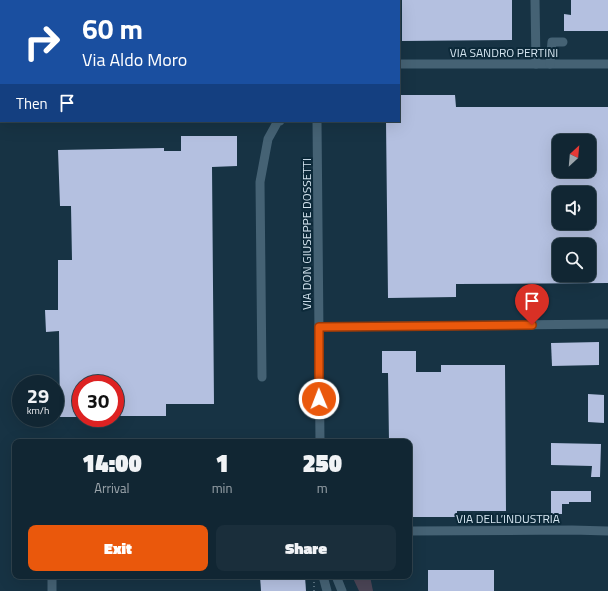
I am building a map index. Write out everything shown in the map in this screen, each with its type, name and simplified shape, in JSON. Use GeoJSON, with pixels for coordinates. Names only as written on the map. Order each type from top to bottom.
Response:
{"type":"FeatureCollection","features":[{"type":"Feature","properties":{"kind":"street"},"geometry":{"type":"LineString","coordinates":[[535,0],[536,64]]}},
{"type":"Feature","properties":{"kind":"street"},"geometry":{"type":"LineString","coordinates":[[550,64],[552,42],[563,42]]}},
{"type":"Feature","properties":{"kind":"street","name":"VIA SANDRO PERTINI"},"geometry":{"type":"LineString","coordinates":[[400,64],[608,64]]}},
{"type":"Feature","properties":{"kind":"street"},"geometry":{"type":"LineString","coordinates":[[262,377],[260,182],[268,139],[277,122]]}},
{"type":"Feature","properties":{"kind":"street","name":"VIA DON GIUSEPPE DOSSETTI"},"geometry":{"type":"LineString","coordinates":[[317,122],[320,439]]}},
{"type":"Feature","properties":{"kind":"street"},"geometry":{"type":"LineString","coordinates":[[319,327],[608,324]]}},
{"type":"Feature","properties":{"kind":"street","name":"VIA DELL’INDUSTRIA"},"geometry":{"type":"LineString","coordinates":[[412,531],[608,531]]}},
{"type":"Feature","properties":{"kind":"street"},"geometry":{"type":"LineString","coordinates":[[52,579],[52,591]]}},
{"type":"Feature","properties":{"kind":"street"},"geometry":{"type":"LineString","coordinates":[[324,579],[328,591]]}},
{"type":"Feature","properties":{"kind":"street"},"geometry":{"type":"LineString","coordinates":[[337,579],[342,591]]}},
{"type":"Feature","properties":{"kind":"path"},"geometry":{"type":"LineString","coordinates":[[314,579],[314,591]]}},
{"type":"Feature","properties":{"kind":"shaded area"},"geometry":{"type":"Polygon","coordinates":[[[353,579],[371,579],[373,591],[359,591],[353,579]]]}},
{"type":"Feature","properties":{"kind":"building"},"geometry":{"type":"Polygon","coordinates":[[[402,0],[512,0],[512,40],[402,41],[402,0]]]}},
{"type":"Feature","properties":{"kind":"building"},"geometry":{"type":"Polygon","coordinates":[[[571,0],[608,0],[608,31],[564,31],[564,14],[571,15],[571,0]]]}},
{"type":"Feature","properties":{"kind":"building"},"geometry":{"type":"Polygon","coordinates":[[[400,95],[455,95],[456,107],[608,107],[608,283],[456,284],[456,297],[388,298],[386,122],[400,122],[400,95]]]}},
{"type":"Feature","properties":{"kind":"building"},"geometry":{"type":"Polygon","coordinates":[[[181,136],[237,136],[237,166],[212,167],[214,404],[166,404],[166,416],[124,416],[124,375],[72,375],[72,417],[64,417],[64,375],[60,375],[59,331],[46,332],[45,310],[58,310],[58,260],[72,260],[71,206],[60,206],[58,150],[164,148],[164,151],[181,151],[181,136]]]}},
{"type":"Feature","properties":{"kind":"building"},"geometry":{"type":"Polygon","coordinates":[[[599,342],[599,365],[552,366],[551,343],[599,342]]]}},
{"type":"Feature","properties":{"kind":"building"},"geometry":{"type":"Polygon","coordinates":[[[382,351],[416,351],[416,372],[441,372],[441,365],[505,365],[506,511],[457,511],[457,517],[412,517],[412,439],[389,439],[388,373],[382,373],[382,351]]]}},
{"type":"Feature","properties":{"kind":"building"},"geometry":{"type":"Polygon","coordinates":[[[588,394],[604,395],[604,423],[588,422],[588,394]]]}},
{"type":"Feature","properties":{"kind":"building"},"geometry":{"type":"Polygon","coordinates":[[[551,443],[601,444],[600,477],[591,477],[592,466],[551,465],[551,443]]]}},
{"type":"Feature","properties":{"kind":"building"},"geometry":{"type":"Polygon","coordinates":[[[551,491],[591,491],[591,502],[569,502],[569,504],[562,504],[562,514],[551,514],[551,491]]]}},
{"type":"Feature","properties":{"kind":"building"},"geometry":{"type":"Polygon","coordinates":[[[428,570],[494,570],[494,591],[428,591],[428,570]]]}},
{"type":"Feature","properties":{"kind":"building"},"geometry":{"type":"Polygon","coordinates":[[[260,579],[305,579],[306,591],[261,591],[260,579]]]}},
{"type":"Feature","properties":{"kind":"route"},"geometry":{"type":"LineString","coordinates":[[319,399],[319,327],[532,325]]}}]}
